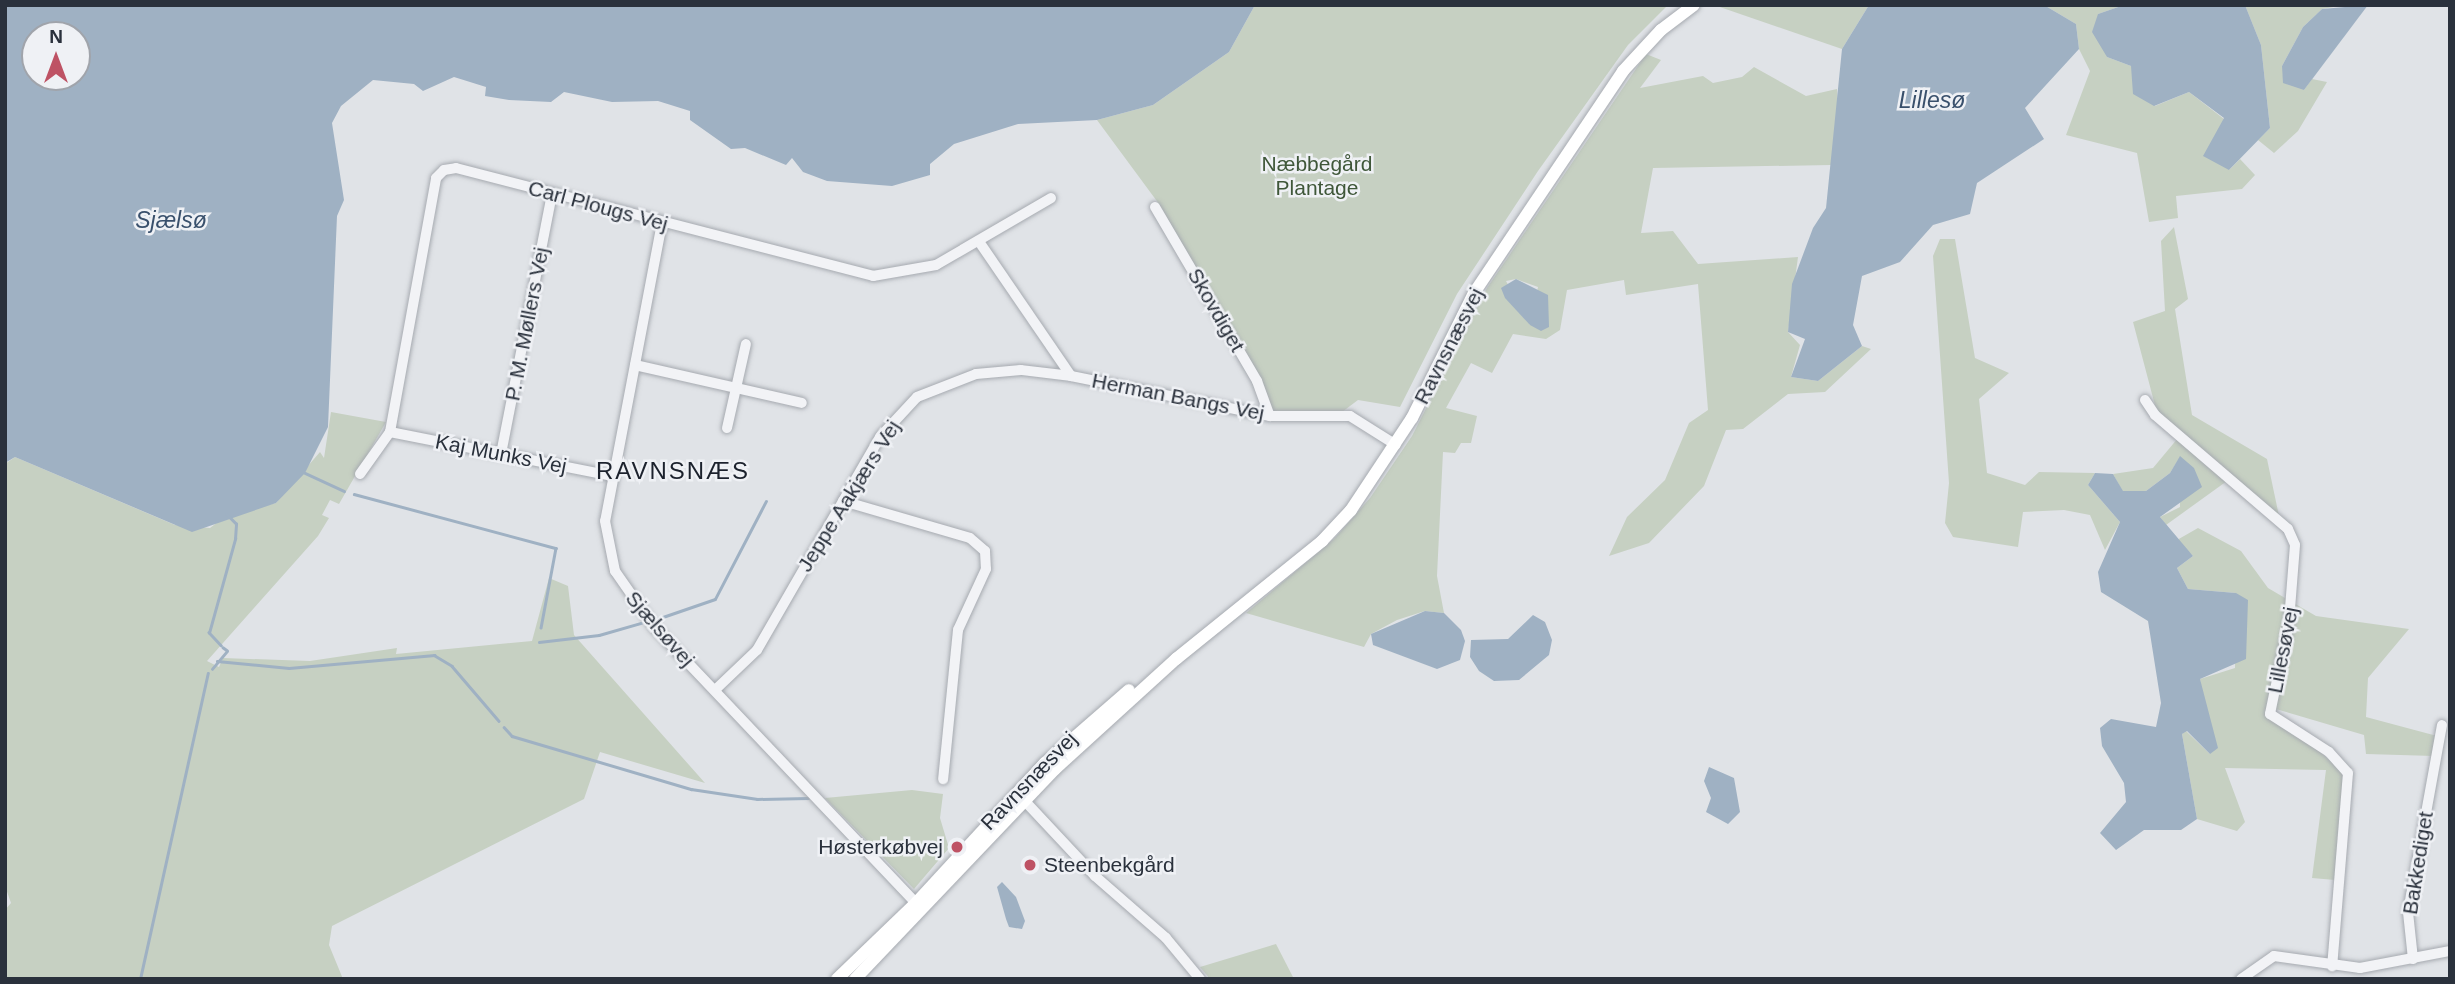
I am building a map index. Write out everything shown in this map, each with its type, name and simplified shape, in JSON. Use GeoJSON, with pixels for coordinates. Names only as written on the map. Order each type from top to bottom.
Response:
{"type":"FeatureCollection","features":[{"type":"Feature","properties":{"kind":"main road","name":"Ravnsnæsvej"},"geometry":{"type":"LineString","coordinates":[[855,979],[1021,796],[1176,659],[1322,541],[1396,445],[1474,293],[1623,71],[1661,30],[1694,5]]}},
{"type":"Feature","properties":{"kind":"main road","name":"Ravnsnæsvej"},"geometry":{"type":"LineString","coordinates":[[837,979],[921,907]]}},
{"type":"Feature","properties":{"kind":"street","name":"Carl Plougs Vej"},"geometry":{"type":"LineString","coordinates":[[360,474],[390,432],[439,173],[456,168],[873,275],[915,271],[980,243],[1051,198]]}},
{"type":"Feature","properties":{"kind":"street","name":"P. M. Møllers Vej"},"geometry":{"type":"LineString","coordinates":[[501,454],[552,194]]}},
{"type":"Feature","properties":{"kind":"street","name":"Skovdiget"},"geometry":{"type":"LineString","coordinates":[[1155,207],[1256,381],[1270,416]]}},
{"type":"Feature","properties":{"kind":"street","name":"Sjælsøvej"},"geometry":{"type":"LineString","coordinates":[[662,223],[605,521],[615,571],[654,627],[921,907]]}},
{"type":"Feature","properties":{"kind":"street","name":"Herman Bangs Vej"},"geometry":{"type":"LineString","coordinates":[[980,243],[1071,376],[1270,416],[1350,416],[1396,445]]}},
{"type":"Feature","properties":{"kind":"street"},"geometry":{"type":"LineString","coordinates":[[727,428],[747,344]]}},
{"type":"Feature","properties":{"kind":"street"},"geometry":{"type":"LineString","coordinates":[[635,365],[802,403]]}},
{"type":"Feature","properties":{"kind":"street","name":"Jeppe Aakjærs Vej"},"geometry":{"type":"LineString","coordinates":[[715,690],[757,650],[843,501],[896,416],[934,387],[1000,370],[1071,376]]}},
{"type":"Feature","properties":{"kind":"street","name":"Lillesøvej"},"geometry":{"type":"LineString","coordinates":[[2145,400],[2154,415],[2288,528],[2295,545],[2289,622],[2270,713],[2329,752],[2348,773],[2332,966]]}},
{"type":"Feature","properties":{"kind":"street","name":"Kaj Munks Vej"},"geometry":{"type":"LineString","coordinates":[[390,432],[612,476]]}},
{"type":"Feature","properties":{"kind":"street"},"geometry":{"type":"LineString","coordinates":[[843,501],[970,537],[985,551],[986,569],[958,630],[943,779]]}},
{"type":"Feature","properties":{"kind":"street","name":"Bakkediget"},"geometry":{"type":"LineString","coordinates":[[2413,959],[2408,912],[2442,725]]}},
{"type":"Feature","properties":{"kind":"street"},"geometry":{"type":"LineString","coordinates":[[1021,796],[1095,876],[1166,938],[1200,979]]}},
{"type":"Feature","properties":{"kind":"street"},"geometry":{"type":"LineString","coordinates":[[2241,979],[2274,956],[2360,968],[2450,951]]}},
{"type":"Feature","properties":{"kind":"green space","name":"Næbbegård Plantage"},"geometry":{"type":"Polygon","coordinates":[[[1255,5],[1668,5],[1628,45],[1538,171],[1457,294],[1400,407],[1358,400],[1330,421],[1271,418],[1262,383],[1159,204],[1097,120],[1153,105],[1229,52],[1255,5]]]}},
{"type":"Feature","properties":{"kind":"green space"},"geometry":{"type":"Polygon","coordinates":[[[1714,5],[1869,5],[1842,49],[1714,5]]]}},
{"type":"Feature","properties":{"kind":"green space"},"geometry":{"type":"Polygon","coordinates":[[[2044,5],[2124,5],[2098,14],[2107,57],[2131,66],[2155,106],[2189,92],[2224,119],[2229,170],[2240,159],[2255,175],[2242,189],[2176,196],[2178,218],[2149,222],[2137,153],[2066,135],[2090,71],[2079,49],[2076,24],[2044,5]]]}},
{"type":"Feature","properties":{"kind":"green space"},"geometry":{"type":"Polygon","coordinates":[[[2245,5],[2345,5],[2322,9],[2303,27],[2282,66],[2304,90],[2312,79],[2327,82],[2298,131],[2274,153],[2258,140],[2270,128],[2261,45],[2245,5]]]}},
{"type":"Feature","properties":{"kind":"green space"},"geometry":{"type":"Polygon","coordinates":[[[1646,54],[1661,60],[1640,88],[1703,76],[1713,83],[1742,77],[1754,67],[1806,96],[1837,89],[1839,119],[1831,165],[1653,168],[1641,233],[1673,231],[1698,264],[1798,257],[1788,332],[1800,345],[1791,377],[1818,381],[1862,346],[1871,349],[1825,392],[1788,394],[1743,429],[1726,430],[1704,486],[1649,543],[1609,556],[1627,517],[1665,480],[1689,423],[1708,410],[1698,284],[1626,295],[1624,280],[1567,290],[1560,330],[1546,339],[1513,334],[1492,373],[1471,363],[1446,408],[1477,416],[1471,443],[1461,443],[1455,453],[1443,452],[1437,576],[1444,613],[1425,611],[1397,620],[1371,634],[1364,647],[1246,613],[1334,539],[1370,498],[1412,436],[1487,288],[1646,54]],[[1516,279],[1506,281],[1530,325],[1538,287],[1516,279]]]}},
{"type":"Feature","properties":{"kind":"green space"},"geometry":{"type":"Polygon","coordinates":[[[2174,227],[2188,299],[2175,309],[2192,415],[2267,459],[2279,516],[2157,413],[2133,322],[2165,311],[2161,241],[2174,227]]]}},
{"type":"Feature","properties":{"kind":"green space"},"geometry":{"type":"Polygon","coordinates":[[[1940,239],[1955,239],[1975,358],[2009,373],[1979,399],[1987,473],[2025,485],[2039,472],[2095,473],[2088,485],[2120,522],[2105,550],[2090,515],[2064,510],[2023,512],[2018,547],[1953,537],[1945,523],[1949,483],[1933,256],[1940,239]]]}},
{"type":"Feature","properties":{"kind":"green space"},"geometry":{"type":"Polygon","coordinates":[[[331,412],[386,422],[339,504],[330,500],[322,515],[329,518],[318,536],[207,661],[219,667],[223,658],[310,661],[397,648],[396,654],[532,641],[549,578],[568,586],[574,635],[705,783],[600,752],[584,799],[332,926],[329,945],[343,979],[5,979],[5,910],[11,903],[5,886],[5,464],[15,457],[175,525],[210,528],[227,515],[276,503],[320,452],[324,458],[331,412]]]}},
{"type":"Feature","properties":{"kind":"green space"},"geometry":{"type":"Polygon","coordinates":[[[2178,438],[2227,481],[2166,525],[2160,517],[2180,507],[2180,457],[2170,473],[2146,491],[2123,492],[2113,474],[2153,468],[2178,438]]]}},
{"type":"Feature","properties":{"kind":"green space"},"geometry":{"type":"Polygon","coordinates":[[[2198,528],[2241,551],[2268,588],[2316,616],[2409,629],[2368,678],[2366,717],[2437,736],[2434,756],[2366,754],[2364,735],[2269,707],[2345,774],[2335,880],[2312,878],[2326,770],[2225,768],[2245,822],[2237,831],[2197,819],[2182,734],[2186,731],[2210,754],[2200,679],[2235,668],[2236,593],[2188,589],[2177,568],[2193,556],[2177,540],[2198,528]]]}},
{"type":"Feature","properties":{"kind":"green space"},"geometry":{"type":"Polygon","coordinates":[[[912,790],[943,794],[940,818],[949,848],[914,889],[825,798],[912,790]]]}},
{"type":"Feature","properties":{"kind":"green space"},"geometry":{"type":"Polygon","coordinates":[[[1276,944],[1294,979],[1210,979],[1200,967],[1276,944]]]}},
{"type":"Feature","properties":{"kind":"water","name":"Sjælsø"},"geometry":{"type":"Polygon","coordinates":[[[5,5],[1255,5],[1229,52],[1153,105],[1097,120],[1018,124],[954,144],[930,164],[930,175],[892,186],[827,181],[803,172],[792,158],[786,165],[745,148],[731,149],[690,120],[690,111],[658,101],[612,102],[564,92],[551,102],[509,100],[485,96],[486,87],[454,77],[423,91],[414,84],[373,80],[341,106],[332,123],[344,200],[337,216],[328,427],[305,473],[276,503],[192,532],[15,457],[5,463],[5,5]]]}},
{"type":"Feature","properties":{"kind":"water","name":"Lillesø"},"geometry":{"type":"Polygon","coordinates":[[[1869,5],[2044,5],[2076,24],[2079,49],[2025,108],[2044,139],[1977,183],[1970,214],[1933,225],[1900,262],[1862,276],[1853,325],[1862,346],[1818,381],[1791,377],[1805,339],[1788,332],[1792,284],[1813,228],[1826,208],[1842,49],[1869,5]]]}},
{"type":"Feature","properties":{"kind":"water"},"geometry":{"type":"Polygon","coordinates":[[[2124,5],[2245,5],[2261,45],[2270,128],[2229,170],[2203,156],[2224,118],[2189,92],[2154,106],[2133,94],[2131,66],[2107,57],[2092,32],[2098,14],[2124,5]]]}},
{"type":"Feature","properties":{"kind":"water"},"geometry":{"type":"Polygon","coordinates":[[[2368,5],[2304,90],[2283,83],[2282,66],[2303,27],[2322,9],[2368,5]]]}},
{"type":"Feature","properties":{"kind":"water"},"geometry":{"type":"Polygon","coordinates":[[[1516,279],[1548,295],[1549,327],[1541,331],[1530,325],[1505,298],[1501,288],[1516,279]]]}},
{"type":"Feature","properties":{"kind":"water"},"geometry":{"type":"Polygon","coordinates":[[[2180,456],[2194,468],[2202,487],[2160,517],[2193,556],[2177,568],[2188,589],[2236,593],[2248,600],[2246,659],[2200,679],[2218,748],[2210,754],[2187,731],[2182,734],[2197,819],[2181,830],[2144,830],[2116,850],[2100,833],[2126,802],[2124,783],[2102,746],[2100,728],[2111,719],[2156,727],[2161,703],[2148,621],[2101,592],[2098,572],[2120,522],[2088,485],[2095,473],[2113,474],[2123,491],[2146,491],[2170,473],[2180,456]]]}},
{"type":"Feature","properties":{"kind":"water"},"geometry":{"type":"Polygon","coordinates":[[[1425,611],[1444,613],[1461,630],[1465,641],[1460,660],[1437,669],[1373,645],[1371,634],[1425,611]]]}},
{"type":"Feature","properties":{"kind":"water"},"geometry":{"type":"Polygon","coordinates":[[[1533,615],[1545,622],[1552,640],[1549,655],[1519,680],[1494,681],[1479,671],[1470,657],[1471,640],[1508,639],[1533,615]]]}},
{"type":"Feature","properties":{"kind":"water"},"geometry":{"type":"Polygon","coordinates":[[[1709,767],[1734,778],[1740,812],[1728,824],[1706,812],[1711,798],[1704,781],[1709,767]]]}},
{"type":"Feature","properties":{"kind":"water"},"geometry":{"type":"Polygon","coordinates":[[[1002,882],[1016,897],[1025,921],[1022,929],[1009,927],[997,887],[1002,882]]]}},
{"type":"Feature","properties":{"kind":"waterway"},"geometry":{"type":"LineString","coordinates":[[305,473],[344,491]]}},
{"type":"Feature","properties":{"kind":"waterway"},"geometry":{"type":"LineString","coordinates":[[354,494],[556,548],[541,628]]}},
{"type":"Feature","properties":{"kind":"waterway"},"geometry":{"type":"LineString","coordinates":[[657,619],[715,599],[766,501]]}},
{"type":"Feature","properties":{"kind":"waterway"},"geometry":{"type":"LineString","coordinates":[[221,646],[209,633],[235,539],[236,524],[227,515]]}},
{"type":"Feature","properties":{"kind":"waterway"},"geometry":{"type":"LineString","coordinates":[[539,642],[599,635],[644,622]]}},
{"type":"Feature","properties":{"kind":"waterway"},"geometry":{"type":"LineString","coordinates":[[212,669],[227,651],[223,648]]}},
{"type":"Feature","properties":{"kind":"waterway"},"geometry":{"type":"LineString","coordinates":[[217,661],[289,668],[434,655],[452,666],[499,721]]}},
{"type":"Feature","properties":{"kind":"waterway"},"geometry":{"type":"LineString","coordinates":[[140,979],[208,673]]}},
{"type":"Feature","properties":{"kind":"waterway"},"geometry":{"type":"LineString","coordinates":[[504,727],[512,736],[691,789],[757,799],[808,798]]}},
{"type":"Feature","properties":{"kind":"place","name":"Høsterkøbvej"},"geometry":{"type":"Point","coordinates":[957,847]}},
{"type":"Feature","properties":{"kind":"place","name":"Steenbekgård"},"geometry":{"type":"Point","coordinates":[1030,865]}},
{"type":"Feature","properties":{"kind":"district","name":"RAVNSNÆS"},"geometry":{"type":"Point","coordinates":[673,471]}}]}
